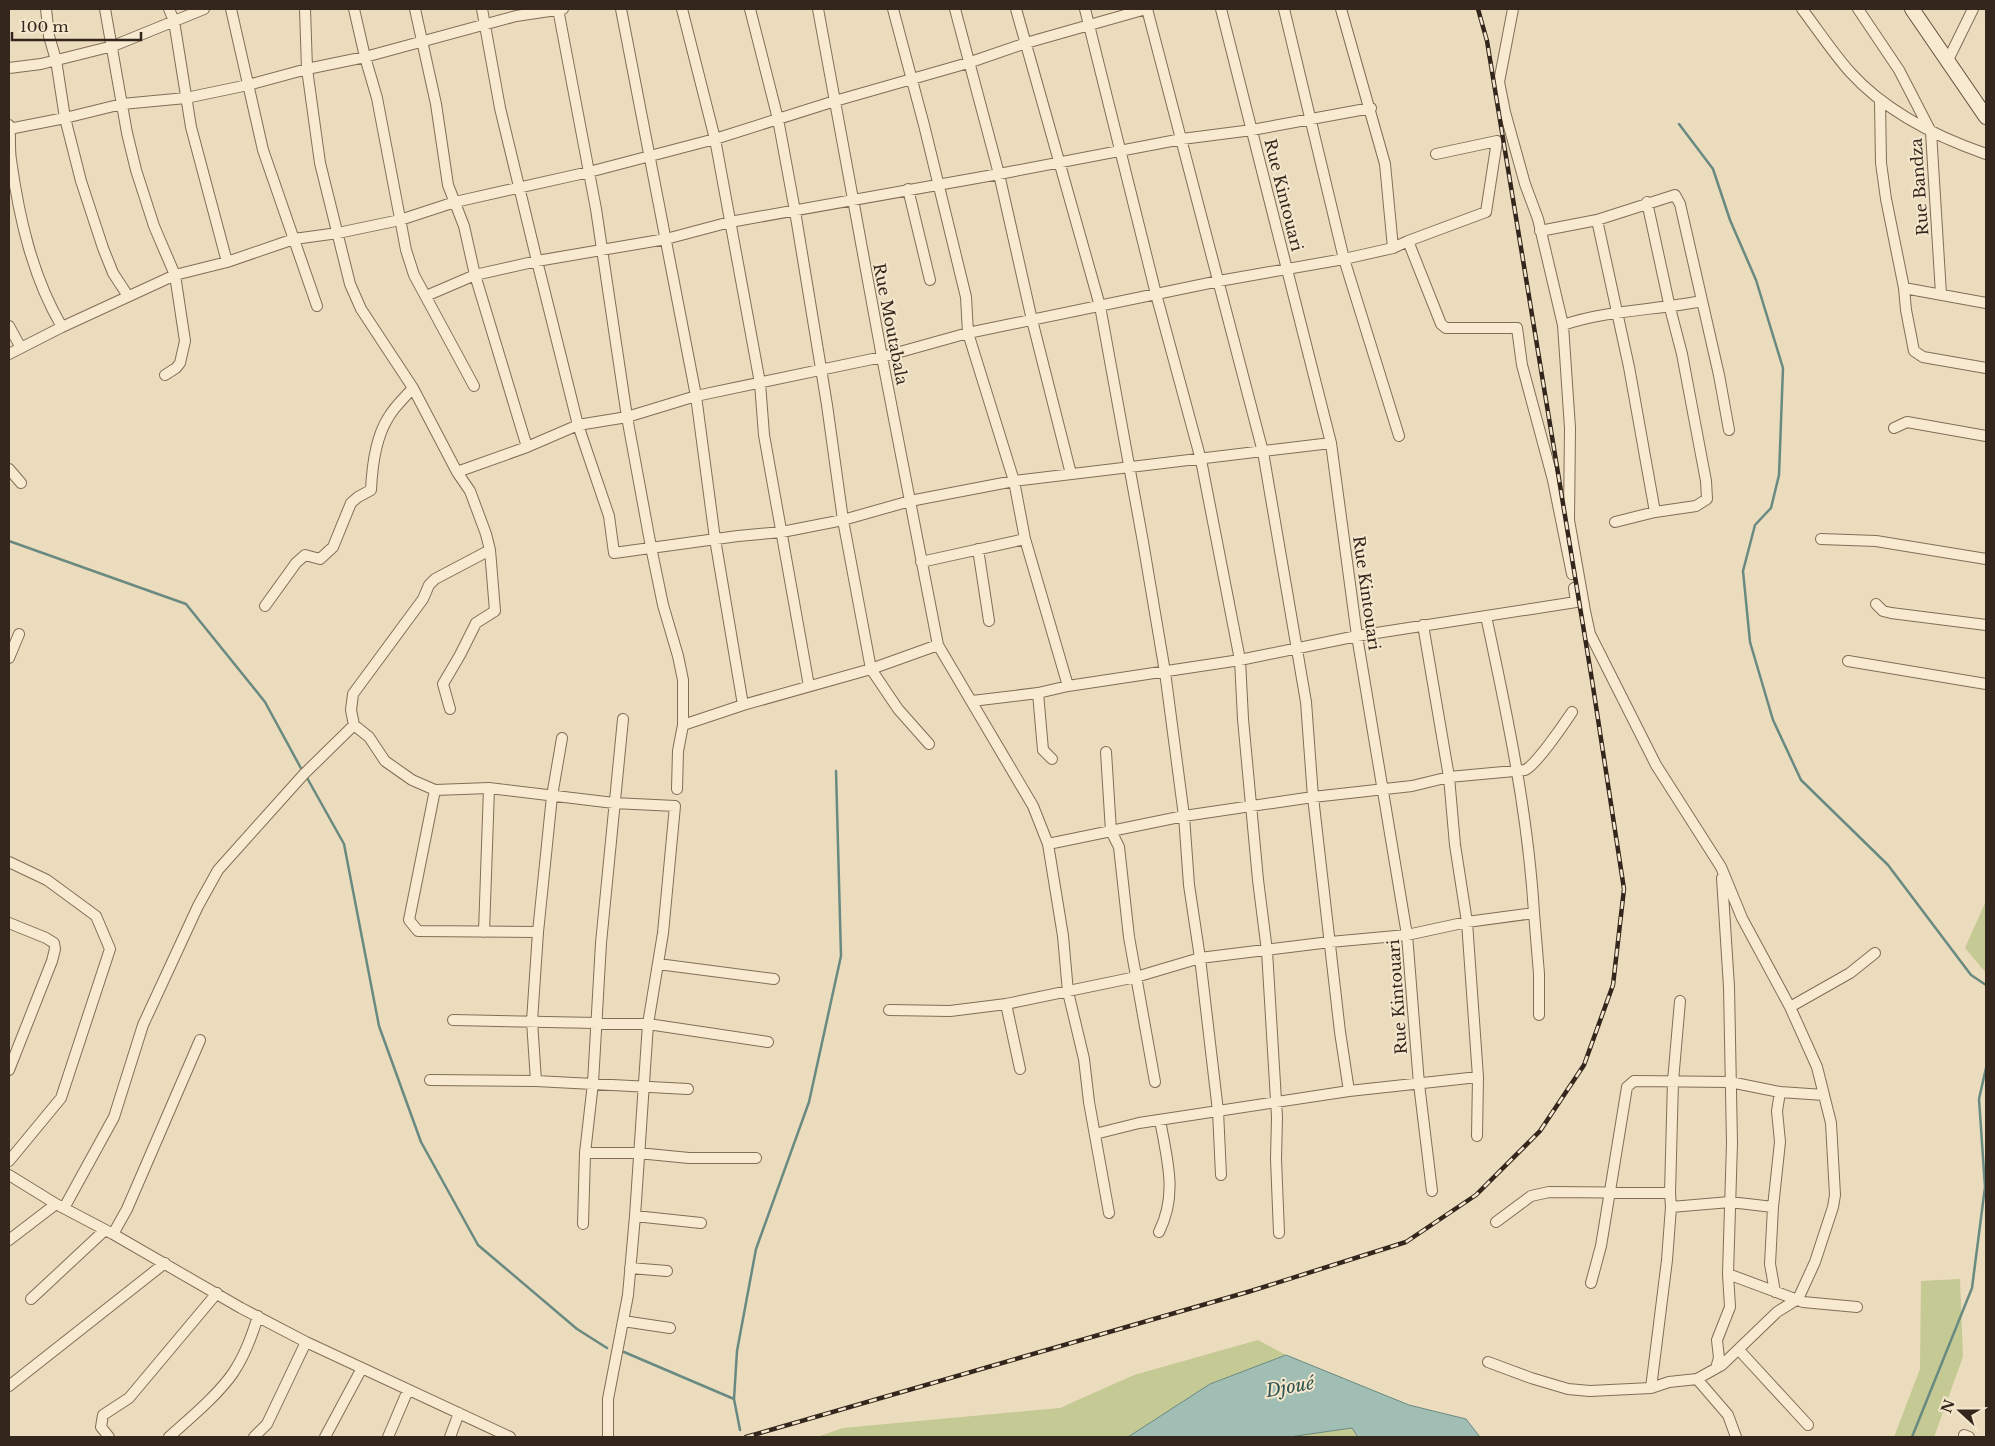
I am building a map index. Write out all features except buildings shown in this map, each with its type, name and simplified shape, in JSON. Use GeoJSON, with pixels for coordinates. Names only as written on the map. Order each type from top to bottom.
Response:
{"type":"FeatureCollection","features":[{"type":"Feature","properties":{"kind":"street"},"geometry":{"type":"LineString","coordinates":[[46,9],[49,36],[56,60],[65,118],[81,181],[103,248],[114,273],[128,296]]}},
{"type":"Feature","properties":{"kind":"street"},"geometry":{"type":"LineString","coordinates":[[105,9],[136,170],[154,226],[175,275],[185,341],[180,363],[165,375]]}},
{"type":"Feature","properties":{"kind":"street"},"geometry":{"type":"LineString","coordinates":[[170,9],[174,21],[191,127],[227,262]]}},
{"type":"Feature","properties":{"kind":"street"},"geometry":{"type":"LineString","coordinates":[[9,68],[41,64],[113,46],[204,9]]}},
{"type":"Feature","properties":{"kind":"street"},"geometry":{"type":"LineString","coordinates":[[231,9],[263,150],[317,306]]}},
{"type":"Feature","properties":{"kind":"street"},"geometry":{"type":"LineString","coordinates":[[305,9],[307,69],[320,163],[350,284],[361,309],[413,388],[457,472],[470,491],[490,550],[495,611],[476,623],[443,684],[450,709]]}},
{"type":"Feature","properties":{"kind":"street"},"geometry":{"type":"LineString","coordinates":[[354,9],[377,98],[400,220],[414,275],[474,386]]}},
{"type":"Feature","properties":{"kind":"street"},"geometry":{"type":"LineString","coordinates":[[415,9],[436,104],[448,185],[464,226],[475,275],[527,447]]}},
{"type":"Feature","properties":{"kind":"street"},"geometry":{"type":"LineString","coordinates":[[482,9],[500,108],[536,261],[578,425],[608,516],[614,553],[782,532],[843,520],[910,501],[1014,481],[1331,443]]}},
{"type":"Feature","properties":{"kind":"street"},"geometry":{"type":"LineString","coordinates":[[62,327],[40,281],[26,235],[10,157],[9,128],[65,118],[122,104],[186,98],[248,85],[422,42],[516,16],[560,9],[603,250],[626,417],[663,605],[683,680],[683,725],[678,750],[677,788]]}},
{"type":"Feature","properties":{"kind":"street"},"geometry":{"type":"LineString","coordinates":[[621,9],[696,396],[715,539],[742,705]]}},
{"type":"Feature","properties":{"kind":"street"},"geometry":{"type":"LineString","coordinates":[[682,9],[715,139],[760,383],[764,435],[809,686]]}},
{"type":"Feature","properties":{"kind":"street"},"geometry":{"type":"LineString","coordinates":[[750,9],[778,119],[795,211],[827,405],[843,520],[871,669],[898,709],[929,744]]}},
{"type":"Feature","properties":{"kind":"street","name":"Rue Moutabala"},"geometry":{"type":"LineString","coordinates":[[818,9],[852,200],[938,645],[1033,806],[1048,844],[1063,936],[1068,992],[1084,1059],[1109,1213]]}},
{"type":"Feature","properties":{"kind":"street"},"geometry":{"type":"LineString","coordinates":[[893,9],[966,297],[968,333],[1014,481],[1025,539],[1068,686]]}},
{"type":"Feature","properties":{"kind":"street"},"geometry":{"type":"LineString","coordinates":[[955,9],[999,174],[1032,320],[1071,474]]}},
{"type":"Feature","properties":{"kind":"street"},"geometry":{"type":"LineString","coordinates":[[1016,9],[1061,162],[1100,306],[1130,468],[1165,672],[1184,816],[1189,885],[1200,958],[1218,1111],[1221,1175]]}},
{"type":"Feature","properties":{"kind":"street"},"geometry":{"type":"LineString","coordinates":[[1085,9],[1156,294],[1201,460],[1240,660],[1251,806],[1267,951],[1276,1102],[1279,1233]]}},
{"type":"Feature","properties":{"kind":"street"},"geometry":{"type":"LineString","coordinates":[[9,354],[62,327],[175,275],[227,262],[294,239],[338,233],[400,220],[455,202],[650,157],[968,63],[1026,43],[1147,9],[1263,452],[1306,702],[1313,797],[1349,1091]]}},
{"type":"Feature","properties":{"kind":"street","name":"Rue Kintouari"},"geometry":{"type":"LineString","coordinates":[[1221,9],[1331,443],[1357,636],[1407,935],[1418,1084],[1432,1191]]}},
{"type":"Feature","properties":{"kind":"street"},"geometry":{"type":"LineString","coordinates":[[1284,9],[1344,259],[1399,436]]}},
{"type":"Feature","properties":{"kind":"street"},"geometry":{"type":"LineString","coordinates":[[1341,9],[1371,108],[1385,164],[1393,248]]}},
{"type":"Feature","properties":{"kind":"street"},"geometry":{"type":"LineString","coordinates":[[1488,1362],[1531,1378],[1568,1388],[1590,1391],[1651,1388],[1669,1382],[1697,1379],[1716,1368],[1739,1350],[1777,1312],[1798,1299],[1815,1262],[1833,1207],[1835,1195],[1832,1123],[1817,1068],[1790,1006],[1742,918],[1721,867],[1656,765],[1590,634],[1584,611],[1570,520],[1570,428],[1563,325],[1540,231],[1505,112],[1499,82],[1513,9]]}},
{"type":"Feature","properties":{"kind":"street"},"geometry":{"type":"LineString","coordinates":[[1802,9],[1850,72],[1880,101],[1931,132],[1986,154]]}},
{"type":"Feature","properties":{"kind":"street","name":"Rue Bandza"},"geometry":{"type":"LineString","coordinates":[[1858,9],[1900,70],[1931,132],[1941,294]]}},
{"type":"Feature","properties":{"kind":"street"},"geometry":{"type":"LineString","coordinates":[[1912,9],[1986,117]]}},
{"type":"Feature","properties":{"kind":"street"},"geometry":{"type":"LineString","coordinates":[[1947,62],[1972,9]]}},
{"type":"Feature","properties":{"kind":"street"},"geometry":{"type":"LineString","coordinates":[[1880,101],[1883,172],[1914,351],[1923,357],[1986,368]]}},
{"type":"Feature","properties":{"kind":"street"},"geometry":{"type":"LineString","coordinates":[[426,296],[475,275],[536,261],[666,239],[730,222],[999,174],[1182,138],[1252,130],[1371,108]]}},
{"type":"Feature","properties":{"kind":"street"},"geometry":{"type":"LineString","coordinates":[[457,472],[527,447],[578,425],[626,417],[696,396],[882,357],[968,333],[1219,281],[1287,270],[1393,248],[1486,212],[1497,140],[1436,154]]}},
{"type":"Feature","properties":{"kind":"street"},"geometry":{"type":"LineString","coordinates":[[908,189],[930,280]]}},
{"type":"Feature","properties":{"kind":"street"},"geometry":{"type":"LineString","coordinates":[[1540,231],[1597,220],[1647,202],[1675,195],[1680,204],[1719,375],[1729,430]]}},
{"type":"Feature","properties":{"kind":"street"},"geometry":{"type":"LineString","coordinates":[[1615,522],[1655,512],[1696,506],[1707,499],[1706,482],[1682,354],[1647,202]]}},
{"type":"Feature","properties":{"kind":"street"},"geometry":{"type":"LineString","coordinates":[[1597,220],[1629,367],[1655,512]]}},
{"type":"Feature","properties":{"kind":"street"},"geometry":{"type":"LineString","coordinates":[[972,701],[1038,693],[1068,686],[1240,660],[1357,636],[1576,602],[1553,480],[1522,365],[1517,328],[1446,328],[1441,324],[1408,241]]}},
{"type":"Feature","properties":{"kind":"street"},"geometry":{"type":"LineString","coordinates":[[1904,288],[1986,303]]}},
{"type":"Feature","properties":{"kind":"street"},"geometry":{"type":"LineString","coordinates":[[1563,325],[1616,314],[1670,308],[1702,301]]}},
{"type":"Feature","properties":{"kind":"street"},"geometry":{"type":"LineString","coordinates":[[9,326],[21,348]]}},
{"type":"Feature","properties":{"kind":"street"},"geometry":{"type":"LineString","coordinates":[[265,606],[296,563],[305,555],[320,559],[334,547],[351,504],[358,497],[371,490],[377,446],[387,418],[413,388]]}},
{"type":"Feature","properties":{"kind":"street"},"geometry":{"type":"LineString","coordinates":[[1894,428],[1907,422],[1986,436]]}},
{"type":"Feature","properties":{"kind":"street"},"geometry":{"type":"LineString","coordinates":[[9,469],[21,483]]}},
{"type":"Feature","properties":{"kind":"street"},"geometry":{"type":"LineString","coordinates":[[921,562],[1025,539]]}},
{"type":"Feature","properties":{"kind":"street"},"geometry":{"type":"LineString","coordinates":[[1821,539],[1876,541],[1986,559]]}},
{"type":"Feature","properties":{"kind":"street"},"geometry":{"type":"LineString","coordinates":[[978,549],[989,621]]}},
{"type":"Feature","properties":{"kind":"street"},"geometry":{"type":"LineString","coordinates":[[490,550],[435,578],[429,585],[423,599],[353,694],[351,710],[354,725],[369,737],[385,762],[412,780],[435,790],[489,788],[614,803],[675,806],[658,964],[648,1024],[628,1295],[608,1399],[608,1437]]}},
{"type":"Feature","properties":{"kind":"street"},"geometry":{"type":"LineString","coordinates":[[1876,604],[1883,611],[1891,614],[1986,625]]}},
{"type":"Feature","properties":{"kind":"street"},"geometry":{"type":"LineString","coordinates":[[1486,616],[1508,719],[1531,865],[1539,974],[1539,1015]]}},
{"type":"Feature","properties":{"kind":"street"},"geometry":{"type":"LineString","coordinates":[[1423,626],[1449,777],[1455,845],[1467,922],[1478,1078],[1477,1136]]}},
{"type":"Feature","properties":{"kind":"street"},"geometry":{"type":"LineString","coordinates":[[9,658],[19,634]]}},
{"type":"Feature","properties":{"kind":"street"},"geometry":{"type":"LineString","coordinates":[[683,725],[742,705],[871,669],[938,645]]}},
{"type":"Feature","properties":{"kind":"street"},"geometry":{"type":"LineString","coordinates":[[1848,661],[1986,684]]}},
{"type":"Feature","properties":{"kind":"street"},"geometry":{"type":"LineString","coordinates":[[1038,693],[1043,750],[1052,760]]}},
{"type":"Feature","properties":{"kind":"street"},"geometry":{"type":"LineString","coordinates":[[1048,844],[1184,816],[1313,797],[1412,786],[1449,777],[1530,767],[1561,729],[1572,712]]}},
{"type":"Feature","properties":{"kind":"street"},"geometry":{"type":"LineString","coordinates":[[583,1224],[585,1153],[593,1083],[607,868],[623,719]]}},
{"type":"Feature","properties":{"kind":"street"},"geometry":{"type":"LineString","coordinates":[[9,1240],[60,1206],[114,1118],[143,1025],[198,906],[218,870],[304,774],[354,725]]}},
{"type":"Feature","properties":{"kind":"street"},"geometry":{"type":"LineString","coordinates":[[536,1081],[532,1021],[538,932],[552,796],[562,738]]}},
{"type":"Feature","properties":{"kind":"street"},"geometry":{"type":"LineString","coordinates":[[1106,752],[1111,831],[1119,847],[1129,937],[1155,1082]]}},
{"type":"Feature","properties":{"kind":"street"},"geometry":{"type":"LineString","coordinates":[[484,932],[489,788]]}},
{"type":"Feature","properties":{"kind":"street"},"geometry":{"type":"LineString","coordinates":[[435,790],[409,920],[418,931],[538,932]]}},
{"type":"Feature","properties":{"kind":"street"},"geometry":{"type":"LineString","coordinates":[[9,862],[47,880],[96,916],[110,950],[61,1098],[9,1161]]}},
{"type":"Feature","properties":{"kind":"street"},"geometry":{"type":"LineString","coordinates":[[1716,1368],[1719,1353],[1717,1340],[1730,1307],[1728,1274],[1732,1143],[1729,987],[1721,867]]}},
{"type":"Feature","properties":{"kind":"street"},"geometry":{"type":"LineString","coordinates":[[889,1010],[950,1011],[1006,1004],[1136,977],[1200,958],[1330,942],[1407,935],[1467,922],[1534,913]]}},
{"type":"Feature","properties":{"kind":"street"},"geometry":{"type":"LineString","coordinates":[[9,923],[46,938],[54,943],[55,949],[9,1070]]}},
{"type":"Feature","properties":{"kind":"street"},"geometry":{"type":"LineString","coordinates":[[1790,1006],[1850,973],[1875,953]]}},
{"type":"Feature","properties":{"kind":"street"},"geometry":{"type":"LineString","coordinates":[[658,964],[774,979]]}},
{"type":"Feature","properties":{"kind":"street"},"geometry":{"type":"LineString","coordinates":[[1651,1388],[1667,1260],[1671,1207],[1673,1081],[1680,1001]]}},
{"type":"Feature","properties":{"kind":"street"},"geometry":{"type":"LineString","coordinates":[[1006,1004],[1020,1069]]}},
{"type":"Feature","properties":{"kind":"street"},"geometry":{"type":"LineString","coordinates":[[453,1020],[648,1024],[768,1042]]}},
{"type":"Feature","properties":{"kind":"street"},"geometry":{"type":"LineString","coordinates":[[31,1298],[109,1232],[127,1209],[200,1040]]}},
{"type":"Feature","properties":{"kind":"street"},"geometry":{"type":"LineString","coordinates":[[1095,1134],[1160,1120],[1349,1091],[1478,1078]]}},
{"type":"Feature","properties":{"kind":"street"},"geometry":{"type":"LineString","coordinates":[[430,1080],[536,1081],[688,1089]]}},
{"type":"Feature","properties":{"kind":"street"},"geometry":{"type":"LineString","coordinates":[[1591,1283],[1601,1246],[1627,1087],[1634,1081],[1730,1082],[1780,1092],[1824,1096]]}},
{"type":"Feature","properties":{"kind":"street"},"geometry":{"type":"LineString","coordinates":[[1775,1292],[1770,1264],[1773,1207],[1780,1142],[1777,1111],[1780,1092]]}},
{"type":"Feature","properties":{"kind":"street"},"geometry":{"type":"LineString","coordinates":[[1159,1232],[1164,1222],[1171,1194],[1170,1176],[1160,1120]]}},
{"type":"Feature","properties":{"kind":"street"},"geometry":{"type":"LineString","coordinates":[[585,1153],[638,1153],[689,1158],[756,1158]]}},
{"type":"Feature","properties":{"kind":"street"},"geometry":{"type":"LineString","coordinates":[[9,1175],[60,1206],[306,1342],[510,1437]]}},
{"type":"Feature","properties":{"kind":"street"},"geometry":{"type":"LineString","coordinates":[[1496,1222],[1531,1196],[1549,1192],[1670,1193]]}},
{"type":"Feature","properties":{"kind":"street"},"geometry":{"type":"LineString","coordinates":[[1671,1207],[1730,1202],[1773,1207]]}},
{"type":"Feature","properties":{"kind":"street"},"geometry":{"type":"LineString","coordinates":[[635,1216],[702,1223]]}},
{"type":"Feature","properties":{"kind":"street"},"geometry":{"type":"LineString","coordinates":[[9,1386],[164,1263]]}},
{"type":"Feature","properties":{"kind":"street"},"geometry":{"type":"LineString","coordinates":[[630,1268],[667,1271]]}},
{"type":"Feature","properties":{"kind":"street"},"geometry":{"type":"LineString","coordinates":[[1728,1274],[1803,1302],[1857,1307]]}},
{"type":"Feature","properties":{"kind":"street"},"geometry":{"type":"LineString","coordinates":[[109,1437],[102,1427],[103,1415],[129,1398],[217,1293]]}},
{"type":"Feature","properties":{"kind":"street"},"geometry":{"type":"LineString","coordinates":[[169,1437],[197,1412],[233,1374],[252,1336],[258,1316]]}},
{"type":"Feature","properties":{"kind":"street"},"geometry":{"type":"LineString","coordinates":[[623,1321],[670,1328]]}},
{"type":"Feature","properties":{"kind":"street"},"geometry":{"type":"LineString","coordinates":[[254,1437],[267,1424],[306,1342]]}},
{"type":"Feature","properties":{"kind":"street"},"geometry":{"type":"LineString","coordinates":[[1739,1350],[1808,1425]]}},
{"type":"Feature","properties":{"kind":"street"},"geometry":{"type":"LineString","coordinates":[[325,1437],[362,1368]]}},
{"type":"Feature","properties":{"kind":"street"},"geometry":{"type":"LineString","coordinates":[[1697,1379],[1728,1415],[1736,1437]]}},
{"type":"Feature","properties":{"kind":"street"},"geometry":{"type":"LineString","coordinates":[[388,1437],[408,1390]]}},
{"type":"Feature","properties":{"kind":"street"},"geometry":{"type":"LineString","coordinates":[[450,1437],[459,1413]]}},
{"type":"Feature","properties":{"kind":"green space"},"geometry":{"type":"Polygon","coordinates":[[[1986,903],[1986,973],[1965,948],[1986,903]]]}},
{"type":"Feature","properties":{"kind":"green space"},"geometry":{"type":"Polygon","coordinates":[[[1960,1279],[1963,1357],[1934,1437],[1894,1437],[1920,1369],[1921,1281],[1960,1279]]]}},
{"type":"Feature","properties":{"kind":"green space"},"geometry":{"type":"Polygon","coordinates":[[[1258,1340],[1286,1355],[1210,1384],[1128,1437],[817,1437],[843,1428],[1060,1408],[1134,1375],[1258,1340]]]}},
{"type":"Feature","properties":{"kind":"green space"},"geometry":{"type":"Polygon","coordinates":[[[1352,1428],[1358,1437],[1289,1437],[1352,1428]]]}},
{"type":"Feature","properties":{"kind":"water","name":"Djoué"},"geometry":{"type":"Polygon","coordinates":[[[1286,1355],[1409,1405],[1466,1419],[1480,1437],[1358,1437],[1352,1428],[1289,1437],[1128,1437],[1210,1384],[1286,1355]]]}},
{"type":"Feature","properties":{"kind":"waterway"},"geometry":{"type":"LineString","coordinates":[[1679,124],[1713,169],[1730,220],[1756,280],[1783,368],[1779,475],[1771,508],[1755,525],[1743,571],[1750,642],[1773,720],[1801,780],[1888,865],[1971,975],[1986,985]]}},
{"type":"Feature","properties":{"kind":"waterway"},"geometry":{"type":"LineString","coordinates":[[9,541],[186,604],[265,702],[303,772]]}},
{"type":"Feature","properties":{"kind":"waterway"},"geometry":{"type":"LineString","coordinates":[[734,1399],[737,1351],[756,1249],[809,1102],[841,956],[836,771]]}},
{"type":"Feature","properties":{"kind":"waterway"},"geometry":{"type":"LineString","coordinates":[[306,776],[344,844],[379,1026],[421,1142],[478,1245],[577,1329],[607,1348]]}},
{"type":"Feature","properties":{"kind":"waterway"},"geometry":{"type":"LineString","coordinates":[[1912,1437],[1972,1288],[1985,1187],[1979,1099],[1986,1068]]}},
{"type":"Feature","properties":{"kind":"waterway"},"geometry":{"type":"LineString","coordinates":[[624,1352],[734,1399],[740,1430]]}},
{"type":"Feature","properties":{"kind":"railway"},"geometry":{"type":"LineString","coordinates":[[746,1437],[1251,1291],[1406,1242],[1476,1195],[1540,1131],[1584,1065],[1613,985],[1624,889],[1592,680],[1487,41],[1478,9]]}}]}
